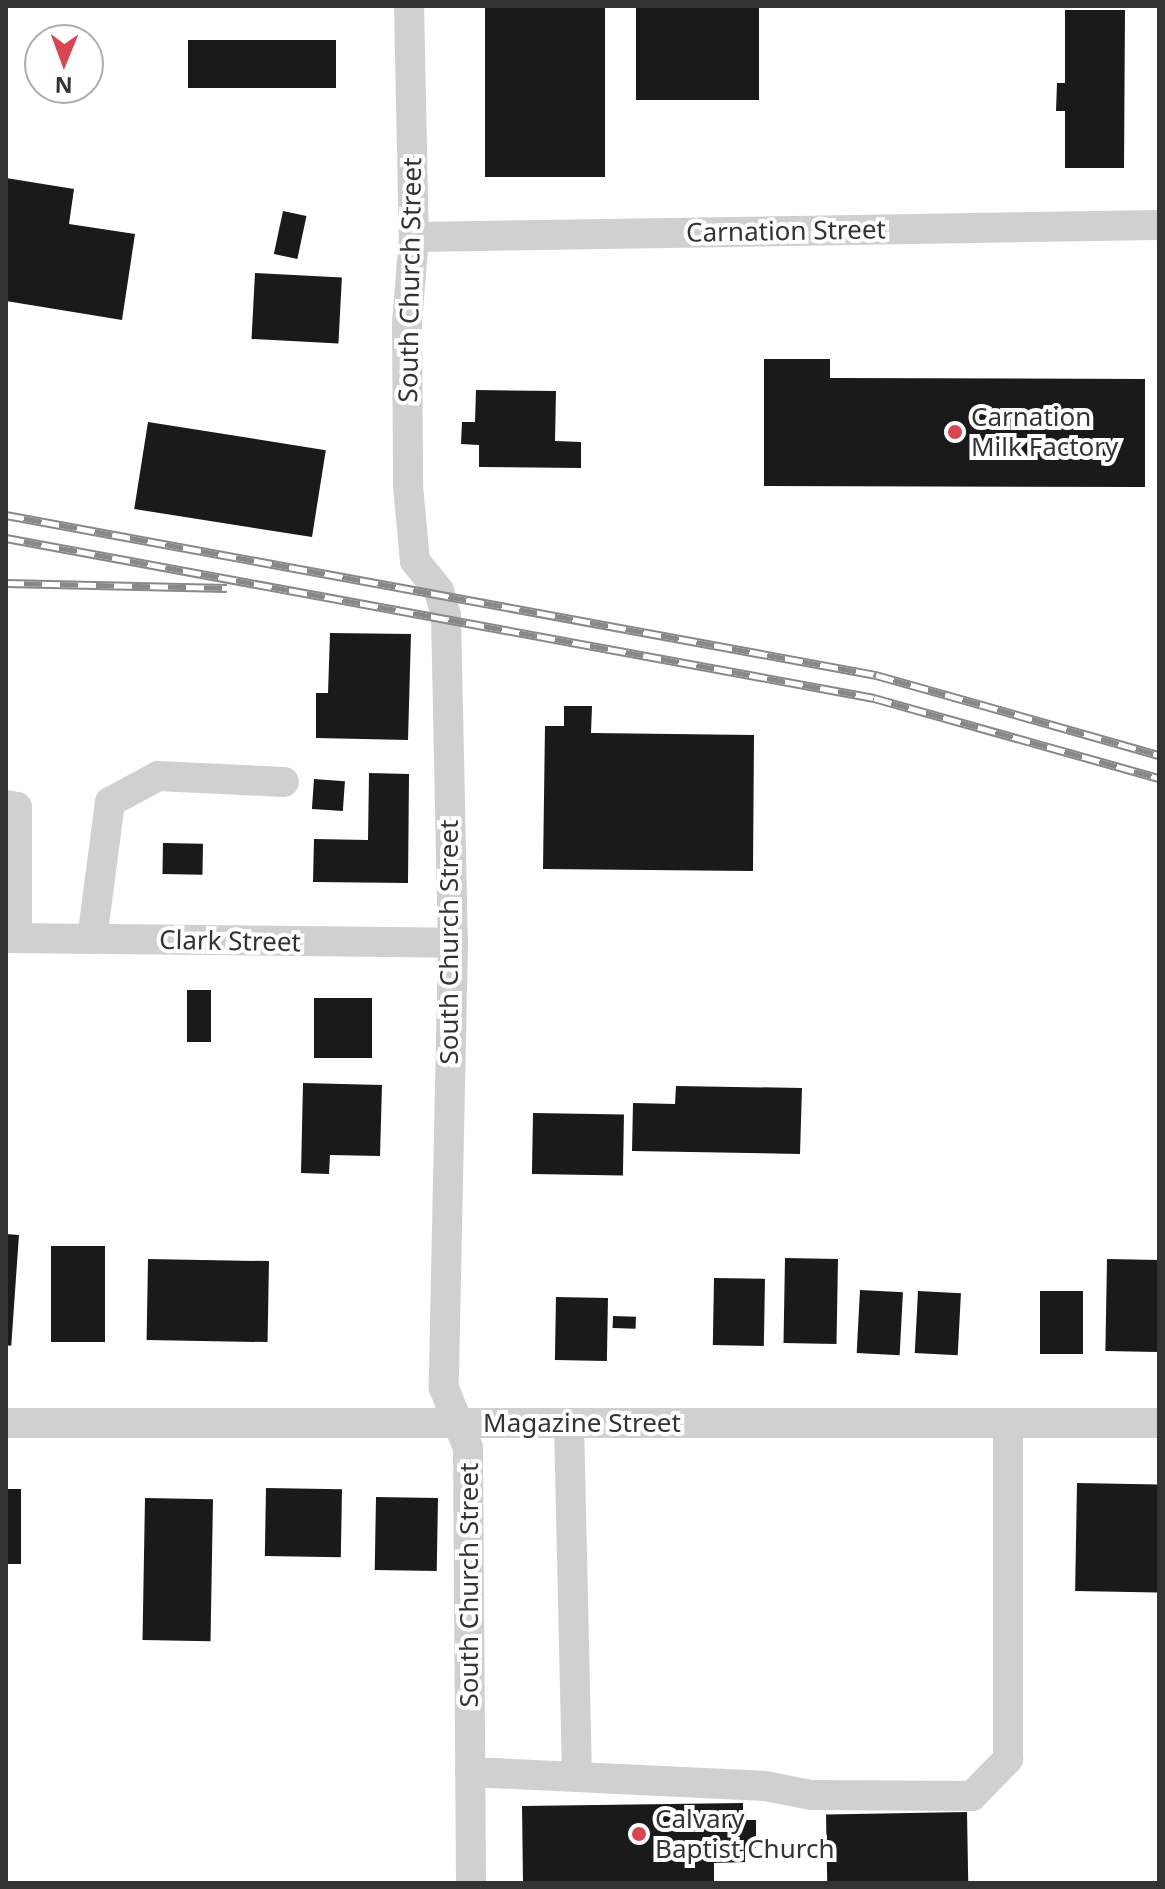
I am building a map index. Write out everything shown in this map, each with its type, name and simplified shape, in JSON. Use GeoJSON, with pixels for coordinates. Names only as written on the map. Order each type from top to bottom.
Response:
{"type":"FeatureCollection","features":[{"type":"Feature","properties":{"kind":"street","name":"South Church Street"},"geometry":{"type":"LineString","coordinates":[[409,6],[414,237],[407,323],[410,523],[415,561],[439,591],[446,615],[453,943],[444,1388],[468,1448],[471,1883]]}},
{"type":"Feature","properties":{"kind":"street","name":"Carnation Street"},"geometry":{"type":"LineString","coordinates":[[414,237],[1159,225]]}},
{"type":"Feature","properties":{"kind":"street"},"geometry":{"type":"LineString","coordinates":[[92,939],[110,802],[158,776],[284,782]]}},
{"type":"Feature","properties":{"kind":"street"},"geometry":{"type":"LineString","coordinates":[[6,805],[17,807],[11,938]]}},
{"type":"Feature","properties":{"kind":"street","name":"Clark Street"},"geometry":{"type":"LineString","coordinates":[[11,938],[453,943]]}},
{"type":"Feature","properties":{"kind":"street","name":"Magazine Street"},"geometry":{"type":"LineString","coordinates":[[6,1423],[1159,1423]]}},
{"type":"Feature","properties":{"kind":"street"},"geometry":{"type":"LineString","coordinates":[[470,1772],[765,1786],[811,1795],[972,1796],[1008,1759],[1008,1423]]}},
{"type":"Feature","properties":{"kind":"street"},"geometry":{"type":"LineString","coordinates":[[569,1424],[577,1777]]}},
{"type":"Feature","properties":{"kind":"building"},"geometry":{"type":"Polygon","coordinates":[[[485,6],[605,6],[605,177],[485,177],[485,6]]]}},
{"type":"Feature","properties":{"kind":"building"},"geometry":{"type":"Polygon","coordinates":[[[636,8],[759,8],[759,100],[636,100],[636,8]]]}},
{"type":"Feature","properties":{"kind":"building"},"geometry":{"type":"Polygon","coordinates":[[[1065,10],[1125,10],[1124,168],[1065,168],[1065,111],[1056,111],[1057,83],[1065,83],[1065,10]]]}},
{"type":"Feature","properties":{"kind":"building"},"geometry":{"type":"Polygon","coordinates":[[[188,40],[336,40],[336,88],[188,88],[188,40]]]}},
{"type":"Feature","properties":{"kind":"building"},"geometry":{"type":"Polygon","coordinates":[[[6,178],[74,189],[69,224],[135,234],[122,320],[6,301],[6,178]]]}},
{"type":"Feature","properties":{"kind":"building"},"geometry":{"type":"Polygon","coordinates":[[[283,211],[306,216],[297,259],[274,254],[283,211]]]}},
{"type":"Feature","properties":{"kind":"building"},"geometry":{"type":"Polygon","coordinates":[[[255,273],[342,278],[338,343],[252,339],[255,273]]]}},
{"type":"Feature","properties":{"kind":"building","name":"Carnation Milk Factory"},"geometry":{"type":"Polygon","coordinates":[[[764,359],[830,359],[830,378],[1145,379],[1145,487],[764,486],[764,359]]]}},
{"type":"Feature","properties":{"kind":"building"},"geometry":{"type":"Polygon","coordinates":[[[476,390],[556,391],[555,441],[581,442],[581,468],[479,467],[479,445],[461,444],[462,422],[475,422],[476,390]]]}},
{"type":"Feature","properties":{"kind":"building"},"geometry":{"type":"Polygon","coordinates":[[[148,422],[326,450],[312,537],[134,509],[148,422]]]}},
{"type":"Feature","properties":{"kind":"building"},"geometry":{"type":"Polygon","coordinates":[[[330,633],[411,634],[408,740],[316,738],[316,693],[328,693],[330,633]]]}},
{"type":"Feature","properties":{"kind":"building"},"geometry":{"type":"Polygon","coordinates":[[[564,706],[592,706],[591,733],[754,735],[753,871],[543,869],[545,726],[564,726],[564,706]]]}},
{"type":"Feature","properties":{"kind":"building"},"geometry":{"type":"Polygon","coordinates":[[[369,773],[409,774],[408,883],[313,882],[314,839],[368,840],[369,773]]]}},
{"type":"Feature","properties":{"kind":"building"},"geometry":{"type":"Polygon","coordinates":[[[314,779],[345,781],[343,811],[312,809],[314,779]]]}},
{"type":"Feature","properties":{"kind":"building"},"geometry":{"type":"Polygon","coordinates":[[[163,843],[203,844],[202,875],[162,874],[163,843]]]}},
{"type":"Feature","properties":{"kind":"building"},"geometry":{"type":"Polygon","coordinates":[[[187,990],[211,990],[211,1042],[187,1042],[187,990]]]}},
{"type":"Feature","properties":{"kind":"building"},"geometry":{"type":"Polygon","coordinates":[[[314,998],[372,998],[372,1058],[314,1058],[314,998]]]}},
{"type":"Feature","properties":{"kind":"building"},"geometry":{"type":"Polygon","coordinates":[[[303,1083],[382,1085],[380,1156],[330,1155],[329,1174],[301,1173],[303,1083]]]}},
{"type":"Feature","properties":{"kind":"building"},"geometry":{"type":"Polygon","coordinates":[[[676,1086],[802,1088],[800,1154],[632,1151],[633,1103],[675,1104],[676,1086]]]}},
{"type":"Feature","properties":{"kind":"building"},"geometry":{"type":"Polygon","coordinates":[[[533,1113],[624,1115],[623,1176],[532,1174],[533,1113]]]}},
{"type":"Feature","properties":{"kind":"building"},"geometry":{"type":"Polygon","coordinates":[[[6,1234],[19,1235],[11,1346],[6,1345],[6,1234]]]}},
{"type":"Feature","properties":{"kind":"building"},"geometry":{"type":"Polygon","coordinates":[[[51,1246],[105,1246],[105,1342],[51,1342],[51,1246]]]}},
{"type":"Feature","properties":{"kind":"building"},"geometry":{"type":"Polygon","coordinates":[[[785,1258],[838,1259],[837,1344],[784,1343],[785,1258]]]}},
{"type":"Feature","properties":{"kind":"building"},"geometry":{"type":"Polygon","coordinates":[[[148,1259],[269,1261],[268,1342],[147,1340],[148,1259]]]}},
{"type":"Feature","properties":{"kind":"building"},"geometry":{"type":"Polygon","coordinates":[[[1107,1259],[1159,1260],[1157,1352],[1105,1351],[1107,1259]]]}},
{"type":"Feature","properties":{"kind":"building"},"geometry":{"type":"Polygon","coordinates":[[[714,1278],[765,1279],[764,1346],[713,1345],[714,1278]]]}},
{"type":"Feature","properties":{"kind":"building"},"geometry":{"type":"Polygon","coordinates":[[[860,1290],[903,1292],[900,1355],[857,1353],[860,1290]]]}},
{"type":"Feature","properties":{"kind":"building"},"geometry":{"type":"Polygon","coordinates":[[[918,1291],[961,1293],[958,1355],[915,1353],[918,1291]]]}},
{"type":"Feature","properties":{"kind":"building"},"geometry":{"type":"Polygon","coordinates":[[[1040,1291],[1083,1291],[1083,1354],[1040,1354],[1040,1291]]]}},
{"type":"Feature","properties":{"kind":"building"},"geometry":{"type":"Polygon","coordinates":[[[556,1297],[608,1298],[607,1361],[555,1360],[556,1297]]]}},
{"type":"Feature","properties":{"kind":"building"},"geometry":{"type":"Polygon","coordinates":[[[613,1316],[636,1317],[636,1329],[613,1328],[613,1316]]]}},
{"type":"Feature","properties":{"kind":"building"},"geometry":{"type":"Polygon","coordinates":[[[1077,1483],[1159,1484],[1157,1592],[1075,1591],[1077,1483]]]}},
{"type":"Feature","properties":{"kind":"building"},"geometry":{"type":"Polygon","coordinates":[[[266,1488],[342,1489],[341,1557],[265,1556],[266,1488]]]}},
{"type":"Feature","properties":{"kind":"building"},"geometry":{"type":"Polygon","coordinates":[[[6,1489],[21,1489],[21,1564],[6,1564],[6,1489]]]}},
{"type":"Feature","properties":{"kind":"building"},"geometry":{"type":"Polygon","coordinates":[[[376,1497],[438,1498],[437,1571],[375,1570],[376,1497]]]}},
{"type":"Feature","properties":{"kind":"building"},"geometry":{"type":"Polygon","coordinates":[[[145,1498],[213,1499],[211,1641],[143,1640],[145,1498]]]}},
{"type":"Feature","properties":{"kind":"building","name":"Calvary Baptist Church"},"geometry":{"type":"Polygon","coordinates":[[[743,1803],[743,1820],[756,1820],[756,1848],[745,1848],[745,1862],[714,1863],[714,1883],[523,1883],[522,1806],[743,1803]]]}},
{"type":"Feature","properties":{"kind":"building","name":"Calvary Baptist Church"},"geometry":{"type":"Polygon","coordinates":[[[967,1812],[968,1883],[827,1883],[826,1814],[967,1812]]]}},
{"type":"Feature","properties":{"kind":"railway"},"geometry":{"type":"LineString","coordinates":[[6,515],[876,675],[1159,755]]}},
{"type":"Feature","properties":{"kind":"railway"},"geometry":{"type":"LineString","coordinates":[[6,538],[874,698],[1159,778]]}},
{"type":"Feature","properties":{"kind":"railway"},"geometry":{"type":"LineString","coordinates":[[6,583],[227,588]]}},
{"type":"Feature","properties":{"kind":"place","name":"Carnation Milk Factory"},"geometry":{"type":"Point","coordinates":[955,432]}},
{"type":"Feature","properties":{"kind":"place","name":"Calvary Baptist Church"},"geometry":{"type":"Point","coordinates":[639,1834]}}]}
